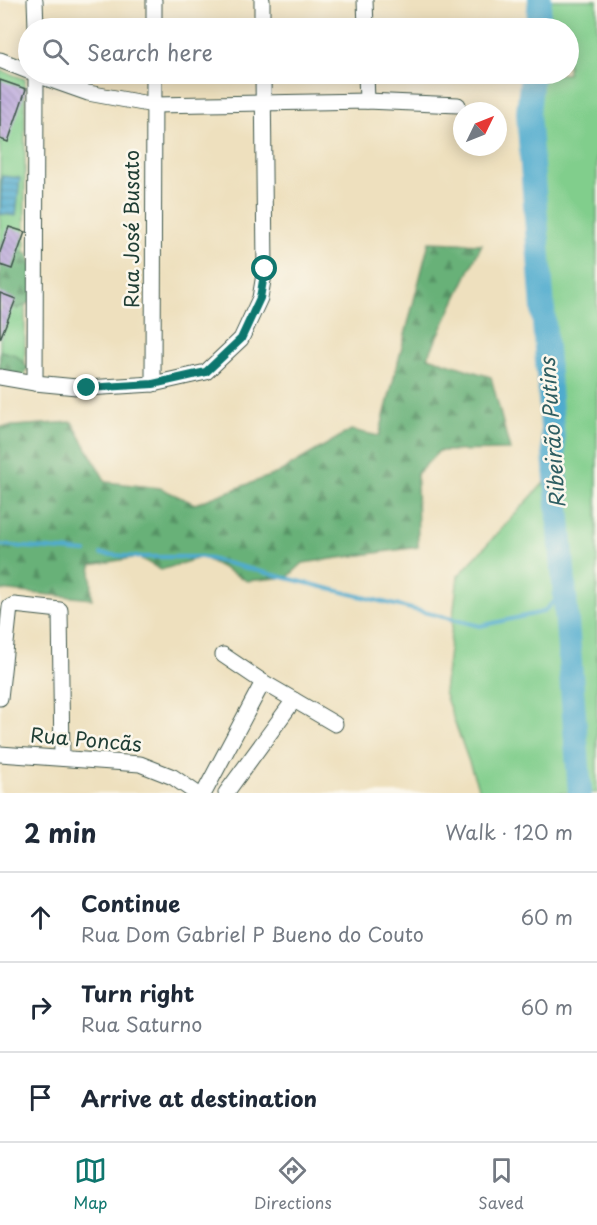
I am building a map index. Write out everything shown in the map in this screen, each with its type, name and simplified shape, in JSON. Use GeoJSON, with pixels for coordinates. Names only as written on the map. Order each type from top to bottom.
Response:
{"type":"FeatureCollection","features":[{"type":"Feature","properties":{"kind":"street"},"geometry":{"type":"LineString","coordinates":[[35,0],[36,18]]}},
{"type":"Feature","properties":{"kind":"street"},"geometry":{"type":"LineString","coordinates":[[154,0],[154,18]]}},
{"type":"Feature","properties":{"kind":"street"},"geometry":{"type":"LineString","coordinates":[[262,0],[262,18]]}},
{"type":"Feature","properties":{"kind":"street"},"geometry":{"type":"LineString","coordinates":[[365,0],[366,18]]}},
{"type":"Feature","properties":{"kind":"street"},"geometry":{"type":"LineString","coordinates":[[0,60],[18,67]]}},
{"type":"Feature","properties":{"kind":"street"},"geometry":{"type":"LineString","coordinates":[[35,384],[36,84]]}},
{"type":"Feature","properties":{"kind":"street"},"geometry":{"type":"LineString","coordinates":[[63,84],[88,93],[154,105],[367,101],[453,105]]}},
{"type":"Feature","properties":{"kind":"street","name":"Rua José Busato"},"geometry":{"type":"LineString","coordinates":[[153,384],[154,84]]}},
{"type":"Feature","properties":{"kind":"street"},"geometry":{"type":"LineString","coordinates":[[0,377],[35,384],[87,388],[153,384],[206,372],[241,339],[260,298],[265,269],[262,84]]}},
{"type":"Feature","properties":{"kind":"street"},"geometry":{"type":"LineString","coordinates":[[366,84],[367,101]]}},
{"type":"Feature","properties":{"kind":"street"},"geometry":{"type":"LineString","coordinates":[[0,698],[10,607],[60,610],[62,758]]}},
{"type":"Feature","properties":{"kind":"street"},"geometry":{"type":"LineString","coordinates":[[223,655],[263,682],[334,724]]}},
{"type":"Feature","properties":{"kind":"street"},"geometry":{"type":"LineString","coordinates":[[204,793],[263,682]]}},
{"type":"Feature","properties":{"kind":"street"},"geometry":{"type":"LineString","coordinates":[[226,793],[294,700]]}},
{"type":"Feature","properties":{"kind":"street","name":"Rua Poncãs"},"geometry":{"type":"LineString","coordinates":[[0,754],[140,764],[173,777],[196,793]]}},
{"type":"Feature","properties":{"kind":"green space"},"geometry":{"type":"Polygon","coordinates":[[[541,0],[597,0],[597,793],[480,793],[444,692],[458,576],[556,470],[530,98],[532,84],[579,84],[579,18],[539,18],[541,0]]]}},
{"type":"Feature","properties":{"kind":"green space"},"geometry":{"type":"Polygon","coordinates":[[[0,70],[18,76],[18,84],[25,84],[25,379],[0,373],[0,70]]]}},
{"type":"Feature","properties":{"kind":"green space"},"geometry":{"type":"Polygon","coordinates":[[[429,242],[482,244],[428,357],[491,377],[510,450],[439,451],[417,474],[418,547],[303,563],[288,577],[247,581],[202,557],[161,570],[138,557],[91,565],[92,599],[0,590],[0,427],[72,422],[106,482],[160,488],[195,504],[278,473],[351,430],[379,436],[429,242]]]}},
{"type":"Feature","properties":{"kind":"green space"},"geometry":{"type":"Polygon","coordinates":[[[0,251],[28,253],[40,297],[18,309],[0,299],[0,251]]]}},
{"type":"Feature","properties":{"kind":"green space"},"geometry":{"type":"Polygon","coordinates":[[[0,351],[16,355],[29,369],[0,380],[0,351]]]}},
{"type":"Feature","properties":{"kind":"water"},"geometry":{"type":"Polygon","coordinates":[[[2,176],[20,178],[16,216],[0,214],[2,176]]]}},
{"type":"Feature","properties":{"kind":"building"},"geometry":{"type":"Polygon","coordinates":[[[0,80],[26,89],[8,142],[0,139],[0,80]]]}},
{"type":"Feature","properties":{"kind":"building"},"geometry":{"type":"Polygon","coordinates":[[[9,227],[25,232],[12,269],[0,265],[0,252],[9,227]]]}},
{"type":"Feature","properties":{"kind":"building"},"geometry":{"type":"Polygon","coordinates":[[[0,293],[16,299],[0,339],[0,293]]]}},
{"type":"Feature","properties":{"kind":"waterway","name":"Ribeirão Putins"},"geometry":{"type":"LineString","coordinates":[[538,18],[540,0]]}},
{"type":"Feature","properties":{"kind":"waterway","name":"Ribeirão Putins"},"geometry":{"type":"LineString","coordinates":[[531,84],[528,113],[580,793]]}},
{"type":"Feature","properties":{"kind":"waterway"},"geometry":{"type":"LineString","coordinates":[[0,545],[86,552]]}},
{"type":"Feature","properties":{"kind":"waterway"},"geometry":{"type":"LineString","coordinates":[[101,554],[138,557],[202,557],[480,626],[543,612],[566,590]]}},
{"type":"Feature","properties":{"kind":"route"},"geometry":{"type":"LineString","coordinates":[[87,388],[153,384],[206,372],[241,339],[260,298],[265,269]]}}]}
